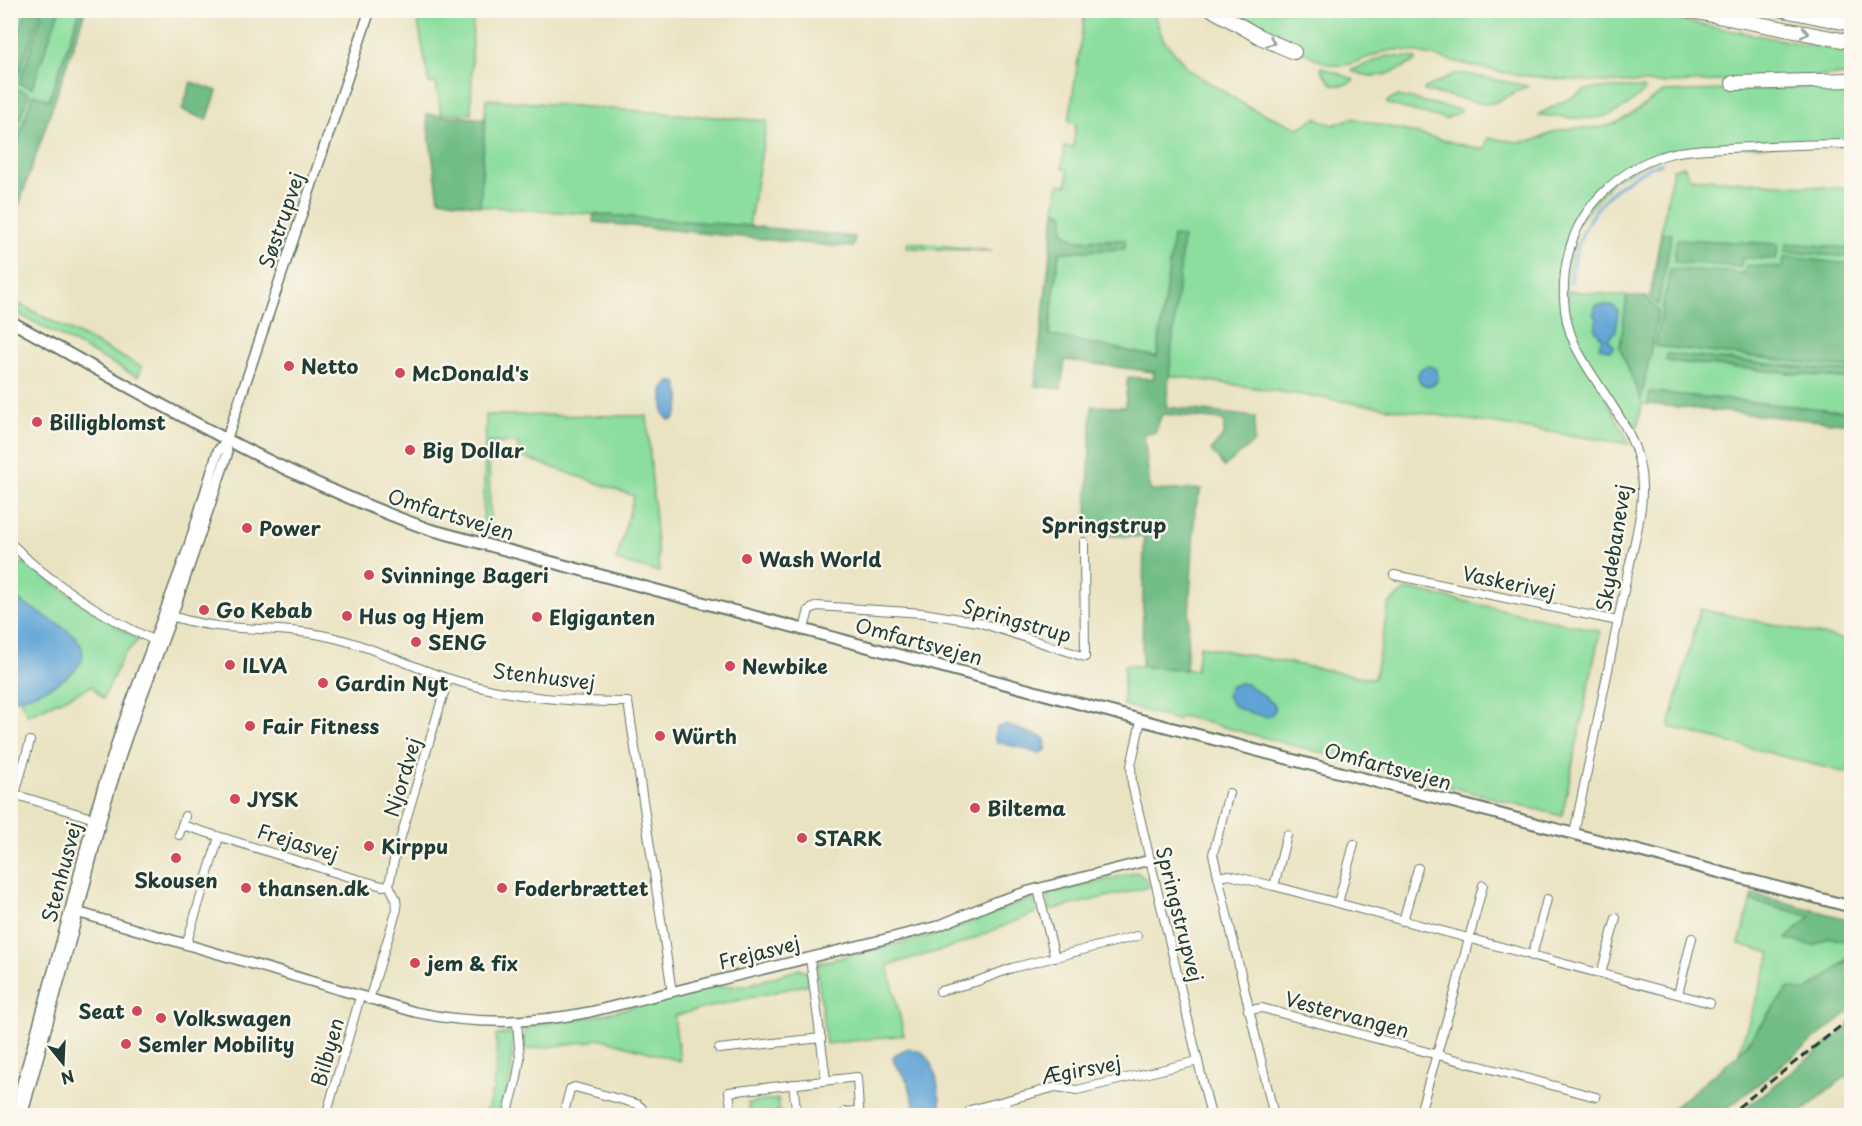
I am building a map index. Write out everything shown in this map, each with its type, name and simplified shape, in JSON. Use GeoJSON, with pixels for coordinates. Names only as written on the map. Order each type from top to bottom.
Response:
{"type":"FeatureCollection","features":[{"type":"Feature","properties":{"kind":"highway"},"geometry":{"type":"LineString","coordinates":[[1213,10],[1260,37],[1294,52]]}},
{"type":"Feature","properties":{"kind":"highway"},"geometry":{"type":"LineString","coordinates":[[1686,10],[1851,42]]}},
{"type":"Feature","properties":{"kind":"highway"},"geometry":{"type":"LineString","coordinates":[[1784,10],[1851,24]]}},
{"type":"Feature","properties":{"kind":"highway"},"geometry":{"type":"LineString","coordinates":[[1733,83],[1851,80]]}},
{"type":"Feature","properties":{"kind":"main road","name":"Omfartsvejen"},"geometry":{"type":"LineString","coordinates":[[10,321],[226,441],[347,498],[428,529],[1851,907]]}},
{"type":"Feature","properties":{"kind":"street","name":"Søstrupvej"},"geometry":{"type":"LineString","coordinates":[[226,441],[370,10]]}},
{"type":"Feature","properties":{"kind":"street","name":"Skydebanevej"},"geometry":{"type":"LineString","coordinates":[[1574,834],[1642,499],[1642,478],[1638,458],[1621,418],[1585,363],[1570,334],[1564,300],[1564,278],[1572,241],[1588,210],[1609,187],[1638,167],[1663,156],[1692,150],[1851,144]]}},
{"type":"Feature","properties":{"kind":"street","name":"Stenhusvej"},"geometry":{"type":"LineString","coordinates":[[22,1116],[97,820],[158,642],[226,455],[226,441]]}},
{"type":"Feature","properties":{"kind":"street","name":"Springstrup"},"geometry":{"type":"LineString","coordinates":[[804,629],[809,610],[817,606],[923,613],[988,624],[1085,657],[1084,542]]}},
{"type":"Feature","properties":{"kind":"street"},"geometry":{"type":"LineString","coordinates":[[10,543],[33,564],[83,599],[158,642]]}},
{"type":"Feature","properties":{"kind":"street","name":"Vaskerivej"},"geometry":{"type":"LineString","coordinates":[[1394,575],[1618,621]]}},
{"type":"Feature","properties":{"kind":"street","name":"Stenhusvej"},"geometry":{"type":"LineString","coordinates":[[168,615],[231,629],[274,629],[320,634],[364,646],[448,679],[545,698],[577,702],[628,702],[672,992]]}},
{"type":"Feature","properties":{"kind":"street","name":"Njordvej"},"geometry":{"type":"LineString","coordinates":[[389,885],[394,860],[448,679]]}},
{"type":"Feature","properties":{"kind":"street","name":"Springstrupvej"},"geometry":{"type":"LineString","coordinates":[[1141,720],[1132,757],[1131,777],[1211,1116]]}},
{"type":"Feature","properties":{"kind":"street"},"geometry":{"type":"LineString","coordinates":[[10,812],[13,794],[30,741]]}},
{"type":"Feature","properties":{"kind":"street"},"geometry":{"type":"LineString","coordinates":[[1229,793],[1213,854],[1274,1116]]}},
{"type":"Feature","properties":{"kind":"street"},"geometry":{"type":"LineString","coordinates":[[13,794],[97,820]]}},
{"type":"Feature","properties":{"kind":"street"},"geometry":{"type":"LineString","coordinates":[[179,835],[185,816]]}},
{"type":"Feature","properties":{"kind":"street","name":"Frejasvej"},"geometry":{"type":"LineString","coordinates":[[182,825],[382,886],[389,885]]}},
{"type":"Feature","properties":{"kind":"street"},"geometry":{"type":"LineString","coordinates":[[1274,886],[1287,835]]}},
{"type":"Feature","properties":{"kind":"street"},"geometry":{"type":"LineString","coordinates":[[186,945],[219,837]]}},
{"type":"Feature","properties":{"kind":"street"},"geometry":{"type":"LineString","coordinates":[[1338,903],[1354,844]]}},
{"type":"Feature","properties":{"kind":"street","name":"Frejasvej"},"geometry":{"type":"LineString","coordinates":[[74,911],[415,1012],[447,1019],[517,1022],[548,1020],[590,1012],[949,923],[996,902],[1150,860]]}},
{"type":"Feature","properties":{"kind":"street"},"geometry":{"type":"LineString","coordinates":[[1403,921],[1418,868]]}},
{"type":"Feature","properties":{"kind":"street"},"geometry":{"type":"LineString","coordinates":[[1218,877],[1229,875],[1274,886],[1710,1003]]}},
{"type":"Feature","properties":{"kind":"street"},"geometry":{"type":"LineString","coordinates":[[365,999],[397,909],[396,899],[389,885]]}},
{"type":"Feature","properties":{"kind":"street"},"geometry":{"type":"LineString","coordinates":[[1419,1116],[1483,885]]}},
{"type":"Feature","properties":{"kind":"street"},"geometry":{"type":"LineString","coordinates":[[1038,889],[1055,958]]}},
{"type":"Feature","properties":{"kind":"street"},"geometry":{"type":"LineString","coordinates":[[1532,956],[1547,899]]}},
{"type":"Feature","properties":{"kind":"street","name":"Stenhusvej"},"geometry":{"type":"LineString","coordinates":[[13,1116],[74,911]]}},
{"type":"Feature","properties":{"kind":"street"},"geometry":{"type":"LineString","coordinates":[[1601,974],[1616,918]]}},
{"type":"Feature","properties":{"kind":"street"},"geometry":{"type":"LineString","coordinates":[[940,991],[975,982],[1012,968],[1137,936]]}},
{"type":"Feature","properties":{"kind":"street"},"geometry":{"type":"LineString","coordinates":[[1677,994],[1692,938]]}},
{"type":"Feature","properties":{"kind":"street"},"geometry":{"type":"LineString","coordinates":[[810,958],[826,1080]]}},
{"type":"Feature","properties":{"kind":"street","name":"Bilbyen"},"geometry":{"type":"LineString","coordinates":[[326,1116],[365,999]]}},
{"type":"Feature","properties":{"kind":"street","name":"Vestervangen"},"geometry":{"type":"LineString","coordinates":[[1248,1010],[1262,1008],[1596,1097]]}},
{"type":"Feature","properties":{"kind":"street"},"geometry":{"type":"LineString","coordinates":[[507,1116],[520,1059],[517,1022]]}},
{"type":"Feature","properties":{"kind":"street"},"geometry":{"type":"LineString","coordinates":[[719,1049],[821,1038]]}},
{"type":"Feature","properties":{"kind":"street","name":"Ægirsvej"},"geometry":{"type":"LineString","coordinates":[[972,1116],[970,1110],[1056,1087],[1077,1090],[1198,1061]]}},
{"type":"Feature","properties":{"kind":"street"},"geometry":{"type":"LineString","coordinates":[[732,1116],[729,1092],[857,1077],[861,1113],[845,1112]]}},
{"type":"Feature","properties":{"kind":"street"},"geometry":{"type":"LineString","coordinates":[[794,1084],[797,1116]]}},
{"type":"Feature","properties":{"kind":"street"},"geometry":{"type":"LineString","coordinates":[[563,1116],[570,1089],[575,1087],[637,1104],[642,1108],[644,1116]]}},
{"type":"Feature","properties":{"kind":"street"},"geometry":{"type":"LineString","coordinates":[[1005,1101],[1007,1116]]}},
{"type":"Feature","properties":{"kind":"green space"},"geometry":{"type":"Polygon","coordinates":[[[44,10],[59,11],[32,88],[19,84],[44,10]]]}},
{"type":"Feature","properties":{"kind":"green space"},"geometry":{"type":"Polygon","coordinates":[[[11,11],[80,11],[49,100],[33,94],[11,162],[11,11]]]}},
{"type":"Feature","properties":{"kind":"green space"},"geometry":{"type":"Polygon","coordinates":[[[26,11],[41,11],[15,84],[11,83],[11,57],[26,11]]]}},
{"type":"Feature","properties":{"kind":"green space"},"geometry":{"type":"Polygon","coordinates":[[[80,11],[85,11],[11,228],[11,162],[33,94],[49,100],[80,11]]]}},
{"type":"Feature","properties":{"kind":"green space"},"geometry":{"type":"Polygon","coordinates":[[[416,11],[473,11],[471,114],[441,113],[436,83],[429,83],[416,11]]]}},
{"type":"Feature","properties":{"kind":"green space"},"geometry":{"type":"Polygon","coordinates":[[[1085,11],[1153,11],[1163,39],[1189,70],[1248,107],[1298,128],[1316,118],[1333,125],[1352,118],[1484,150],[1488,138],[1523,142],[1539,139],[1561,130],[1610,125],[1629,116],[1664,92],[1851,86],[1851,141],[1675,150],[1614,179],[1574,228],[1563,316],[1630,444],[1168,375],[1182,237],[1173,237],[1157,357],[1049,335],[1059,252],[1125,249],[1125,240],[1076,240],[1063,232],[1064,213],[1055,211],[1059,184],[1067,185],[1068,170],[1062,168],[1065,146],[1073,148],[1076,124],[1069,122],[1085,11]]]}},
{"type":"Feature","properties":{"kind":"green space"},"geometry":{"type":"Polygon","coordinates":[[[1220,11],[1628,11],[1851,53],[1851,75],[1667,83],[1586,81],[1513,74],[1397,50],[1387,51],[1351,64],[1333,65],[1295,49],[1220,11]]]}},
{"type":"Feature","properties":{"kind":"green space"},"geometry":{"type":"Polygon","coordinates":[[[1387,56],[1415,58],[1416,61],[1385,75],[1370,76],[1352,71],[1352,70],[1387,56]]]}},
{"type":"Feature","properties":{"kind":"green space"},"geometry":{"type":"Polygon","coordinates":[[[1322,67],[1353,79],[1353,81],[1338,86],[1334,85],[1321,69],[1322,67]]]}},
{"type":"Feature","properties":{"kind":"green space"},"geometry":{"type":"Polygon","coordinates":[[[1454,74],[1528,86],[1494,103],[1484,104],[1424,91],[1454,74]]]}},
{"type":"Feature","properties":{"kind":"green space"},"geometry":{"type":"Polygon","coordinates":[[[191,82],[217,91],[207,120],[182,110],[191,82]]]}},
{"type":"Feature","properties":{"kind":"green space"},"geometry":{"type":"Polygon","coordinates":[[[10,87],[29,93],[11,145],[10,87]]]}},
{"type":"Feature","properties":{"kind":"green space"},"geometry":{"type":"Polygon","coordinates":[[[1643,88],[1645,90],[1620,110],[1596,118],[1539,115],[1586,90],[1643,88]]]}},
{"type":"Feature","properties":{"kind":"green space"},"geometry":{"type":"Polygon","coordinates":[[[1398,96],[1461,112],[1445,119],[1387,104],[1398,96]]]}},
{"type":"Feature","properties":{"kind":"green space"},"geometry":{"type":"Polygon","coordinates":[[[486,99],[767,121],[749,226],[480,206],[486,99]]]}},
{"type":"Feature","properties":{"kind":"green space"},"geometry":{"type":"Polygon","coordinates":[[[426,114],[485,119],[480,206],[439,199],[426,114]]]}},
{"type":"Feature","properties":{"kind":"green space"},"geometry":{"type":"Polygon","coordinates":[[[1684,166],[1689,178],[1851,189],[1851,372],[1667,354],[1667,361],[1851,379],[1851,412],[1650,392],[1648,404],[1642,404],[1636,432],[1601,384],[1584,357],[1573,333],[1568,291],[1627,296],[1620,348],[1641,399],[1658,311],[1645,297],[1650,297],[1657,304],[1671,234],[1661,233],[1673,169],[1684,166]]]}},
{"type":"Feature","properties":{"kind":"green space"},"geometry":{"type":"Polygon","coordinates":[[[1055,211],[1064,213],[1063,232],[1076,240],[1125,240],[1125,249],[1059,252],[1049,335],[1157,357],[1173,236],[1183,237],[1166,407],[1255,417],[1254,442],[1224,467],[1211,450],[1224,435],[1224,420],[1162,414],[1155,433],[1144,433],[1150,491],[1201,489],[1195,509],[1186,670],[1142,666],[1144,537],[1086,535],[1092,406],[1125,407],[1128,377],[1153,379],[1154,372],[1065,360],[1061,389],[1035,386],[1055,211]]]}},
{"type":"Feature","properties":{"kind":"green space"},"geometry":{"type":"Polygon","coordinates":[[[594,214],[855,237],[853,247],[831,246],[593,222],[594,214]]]}},
{"type":"Feature","properties":{"kind":"green space"},"geometry":{"type":"Polygon","coordinates":[[[1661,233],[1672,234],[1658,305],[1650,297],[1661,233]]]}},
{"type":"Feature","properties":{"kind":"green space"},"geometry":{"type":"Polygon","coordinates":[[[1677,239],[1778,244],[1776,259],[1742,258],[1741,267],[1674,262],[1677,239]]]}},
{"type":"Feature","properties":{"kind":"green space"},"geometry":{"type":"Polygon","coordinates":[[[908,242],[992,251],[907,248],[908,242]]]}},
{"type":"Feature","properties":{"kind":"green space"},"geometry":{"type":"Polygon","coordinates":[[[1787,243],[1851,248],[1851,257],[1785,252],[1787,243]]]}},
{"type":"Feature","properties":{"kind":"green space"},"geometry":{"type":"Polygon","coordinates":[[[1785,257],[1851,264],[1851,368],[1655,346],[1670,269],[1745,273],[1746,265],[1782,268],[1785,257]]]}},
{"type":"Feature","properties":{"kind":"green space"},"geometry":{"type":"Polygon","coordinates":[[[1627,296],[1645,297],[1658,311],[1641,400],[1620,348],[1627,296]]]}},
{"type":"Feature","properties":{"kind":"green space"},"geometry":{"type":"Polygon","coordinates":[[[11,300],[142,367],[138,377],[11,310],[11,300]]]}},
{"type":"Feature","properties":{"kind":"green space"},"geometry":{"type":"Polygon","coordinates":[[[1667,354],[1851,372],[1851,379],[1666,361],[1667,354]]]}},
{"type":"Feature","properties":{"kind":"green space"},"geometry":{"type":"Polygon","coordinates":[[[1650,392],[1851,412],[1851,424],[1648,404],[1650,392]]]}},
{"type":"Feature","properties":{"kind":"green space"},"geometry":{"type":"Polygon","coordinates":[[[486,415],[647,416],[659,572],[616,561],[634,496],[526,458],[517,457],[518,443],[489,443],[490,526],[483,525],[486,415]]]}},
{"type":"Feature","properties":{"kind":"green space"},"geometry":{"type":"Polygon","coordinates":[[[24,562],[88,608],[138,640],[123,656],[103,699],[92,686],[28,715],[19,698],[46,688],[76,637],[11,596],[10,571],[13,572],[24,562]]]}},
{"type":"Feature","properties":{"kind":"green space"},"geometry":{"type":"Polygon","coordinates":[[[1407,589],[1600,631],[1562,816],[1182,716],[1177,720],[1123,705],[1124,665],[1196,670],[1200,646],[1374,679],[1389,604],[1407,589]]]}},
{"type":"Feature","properties":{"kind":"green space"},"geometry":{"type":"Polygon","coordinates":[[[1700,609],[1851,641],[1852,756],[1847,773],[1669,727],[1700,609]]]}},
{"type":"Feature","properties":{"kind":"green space"},"geometry":{"type":"Polygon","coordinates":[[[1137,872],[1147,880],[1149,887],[1050,910],[1047,897],[1050,894],[1137,872]]]}},
{"type":"Feature","properties":{"kind":"green space"},"geometry":{"type":"Polygon","coordinates":[[[1753,894],[1851,920],[1851,943],[1829,937],[1814,946],[1786,939],[1811,916],[1751,901],[1753,894]]]}},
{"type":"Feature","properties":{"kind":"green space"},"geometry":{"type":"Polygon","coordinates":[[[1029,899],[1034,900],[1037,912],[953,947],[888,965],[904,1035],[826,1044],[817,968],[819,963],[946,932],[1029,899]]]}},
{"type":"Feature","properties":{"kind":"green space"},"geometry":{"type":"Polygon","coordinates":[[[1751,901],[1811,916],[1787,939],[1829,937],[1851,943],[1846,958],[1828,976],[1806,991],[1788,988],[1738,1055],[1771,953],[1739,944],[1751,901]]]}},
{"type":"Feature","properties":{"kind":"green space"},"geometry":{"type":"Polygon","coordinates":[[[1851,947],[1851,1010],[1719,1115],[1664,1115],[1738,1055],[1789,988],[1807,991],[1847,961],[1851,947]]]}},
{"type":"Feature","properties":{"kind":"green space"},"geometry":{"type":"Polygon","coordinates":[[[800,969],[807,972],[809,984],[674,1016],[680,1061],[599,1038],[592,1041],[524,1050],[524,1031],[531,1026],[596,1016],[716,986],[744,986],[800,969]]]}},
{"type":"Feature","properties":{"kind":"green space"},"geometry":{"type":"Polygon","coordinates":[[[1851,1025],[1851,1072],[1798,1115],[1737,1115],[1851,1025]]]}},
{"type":"Feature","properties":{"kind":"green space"},"geometry":{"type":"Polygon","coordinates":[[[513,1033],[511,1076],[500,1115],[485,1115],[495,1076],[496,1035],[513,1033]]]}},
{"type":"Feature","properties":{"kind":"green space"},"geometry":{"type":"Polygon","coordinates":[[[778,1099],[780,1112],[750,1115],[748,1103],[778,1099]]]}},
{"type":"Feature","properties":{"kind":"water"},"geometry":{"type":"Polygon","coordinates":[[[1596,305],[1612,305],[1618,310],[1616,331],[1608,339],[1614,346],[1610,351],[1599,347],[1602,338],[1595,330],[1597,317],[1593,315],[1596,305]]]}},
{"type":"Feature","properties":{"kind":"water"},"geometry":{"type":"Polygon","coordinates":[[[1428,366],[1435,369],[1438,376],[1435,383],[1428,386],[1421,383],[1418,376],[1421,369],[1428,366]]]}},
{"type":"Feature","properties":{"kind":"water"},"geometry":{"type":"Polygon","coordinates":[[[669,381],[677,383],[680,397],[676,415],[674,419],[669,420],[663,413],[663,388],[669,381]]]}},
{"type":"Feature","properties":{"kind":"water"},"geometry":{"type":"Polygon","coordinates":[[[10,596],[72,634],[83,651],[81,661],[74,671],[62,680],[35,693],[11,700],[10,596]]]}},
{"type":"Feature","properties":{"kind":"water"},"geometry":{"type":"Polygon","coordinates":[[[1239,683],[1247,684],[1274,704],[1273,713],[1267,717],[1237,708],[1229,700],[1227,694],[1231,686],[1239,683]]]}},
{"type":"Feature","properties":{"kind":"water"},"geometry":{"type":"Polygon","coordinates":[[[1006,725],[1045,738],[1046,750],[1039,754],[996,742],[994,737],[997,727],[1006,725]]]}},
{"type":"Feature","properties":{"kind":"water"},"geometry":{"type":"Polygon","coordinates":[[[908,1049],[922,1052],[931,1064],[937,1081],[942,1115],[917,1115],[908,1082],[894,1063],[893,1057],[908,1049]]]}},
{"type":"Feature","properties":{"kind":"waterway"},"geometry":{"type":"LineString","coordinates":[[1571,283],[1579,242],[1597,209],[1624,182],[1661,163]]}},
{"type":"Feature","properties":{"kind":"railway"},"geometry":{"type":"LineString","coordinates":[[1727,1116],[1852,1017]]}},
{"type":"Feature","properties":{"kind":"place","name":"Netto"},"geometry":{"type":"Point","coordinates":[289,366]}},
{"type":"Feature","properties":{"kind":"place","name":"McDonald's"},"geometry":{"type":"Point","coordinates":[400,373]}},
{"type":"Feature","properties":{"kind":"place","name":"Billigblomst"},"geometry":{"type":"Point","coordinates":[37,422]}},
{"type":"Feature","properties":{"kind":"place","name":"Big Dollar"},"geometry":{"type":"Point","coordinates":[410,450]}},
{"type":"Feature","properties":{"kind":"place","name":"Power"},"geometry":{"type":"Point","coordinates":[247,528]}},
{"type":"Feature","properties":{"kind":"place","name":"Wash World"},"geometry":{"type":"Point","coordinates":[747,559]}},
{"type":"Feature","properties":{"kind":"place","name":"Svinninge Bageri"},"geometry":{"type":"Point","coordinates":[369,575]}},
{"type":"Feature","properties":{"kind":"place","name":"Go Kebab"},"geometry":{"type":"Point","coordinates":[204,610]}},
{"type":"Feature","properties":{"kind":"place","name":"Hus og Hjem"},"geometry":{"type":"Point","coordinates":[347,616]}},
{"type":"Feature","properties":{"kind":"place","name":"Elgiganten"},"geometry":{"type":"Point","coordinates":[537,617]}},
{"type":"Feature","properties":{"kind":"place","name":"SENG"},"geometry":{"type":"Point","coordinates":[416,642]}},
{"type":"Feature","properties":{"kind":"place","name":"ILVA"},"geometry":{"type":"Point","coordinates":[230,665]}},
{"type":"Feature","properties":{"kind":"place","name":"Newbike"},"geometry":{"type":"Point","coordinates":[730,666]}},
{"type":"Feature","properties":{"kind":"place","name":"Gardin Nyt"},"geometry":{"type":"Point","coordinates":[323,683]}},
{"type":"Feature","properties":{"kind":"place","name":"Fair Fitness"},"geometry":{"type":"Point","coordinates":[250,726]}},
{"type":"Feature","properties":{"kind":"place","name":"Würth"},"geometry":{"type":"Point","coordinates":[660,736]}},
{"type":"Feature","properties":{"kind":"place","name":"JYSK"},"geometry":{"type":"Point","coordinates":[235,799]}},
{"type":"Feature","properties":{"kind":"place","name":"Biltema"},"geometry":{"type":"Point","coordinates":[975,808]}},
{"type":"Feature","properties":{"kind":"place","name":"STARK"},"geometry":{"type":"Point","coordinates":[802,838]}},
{"type":"Feature","properties":{"kind":"place","name":"Kirppu"},"geometry":{"type":"Point","coordinates":[369,846]}},
{"type":"Feature","properties":{"kind":"place","name":"Skousen"},"geometry":{"type":"Point","coordinates":[176,858]}},
{"type":"Feature","properties":{"kind":"place","name":"thansen.dk"},"geometry":{"type":"Point","coordinates":[246,888]}},
{"type":"Feature","properties":{"kind":"place","name":"Foderbrættet"},"geometry":{"type":"Point","coordinates":[502,888]}},
{"type":"Feature","properties":{"kind":"place","name":"jem & fix"},"geometry":{"type":"Point","coordinates":[415,963]}},
{"type":"Feature","properties":{"kind":"place","name":"Seat"},"geometry":{"type":"Point","coordinates":[137,1011]}},
{"type":"Feature","properties":{"kind":"place","name":"Volkswagen"},"geometry":{"type":"Point","coordinates":[161,1018]}},
{"type":"Feature","properties":{"kind":"place","name":"Semler Mobility"},"geometry":{"type":"Point","coordinates":[126,1044]}},
{"type":"Feature","properties":{"kind":"district","name":"Springstrup"},"geometry":{"type":"Point","coordinates":[1104,524]}}]}
